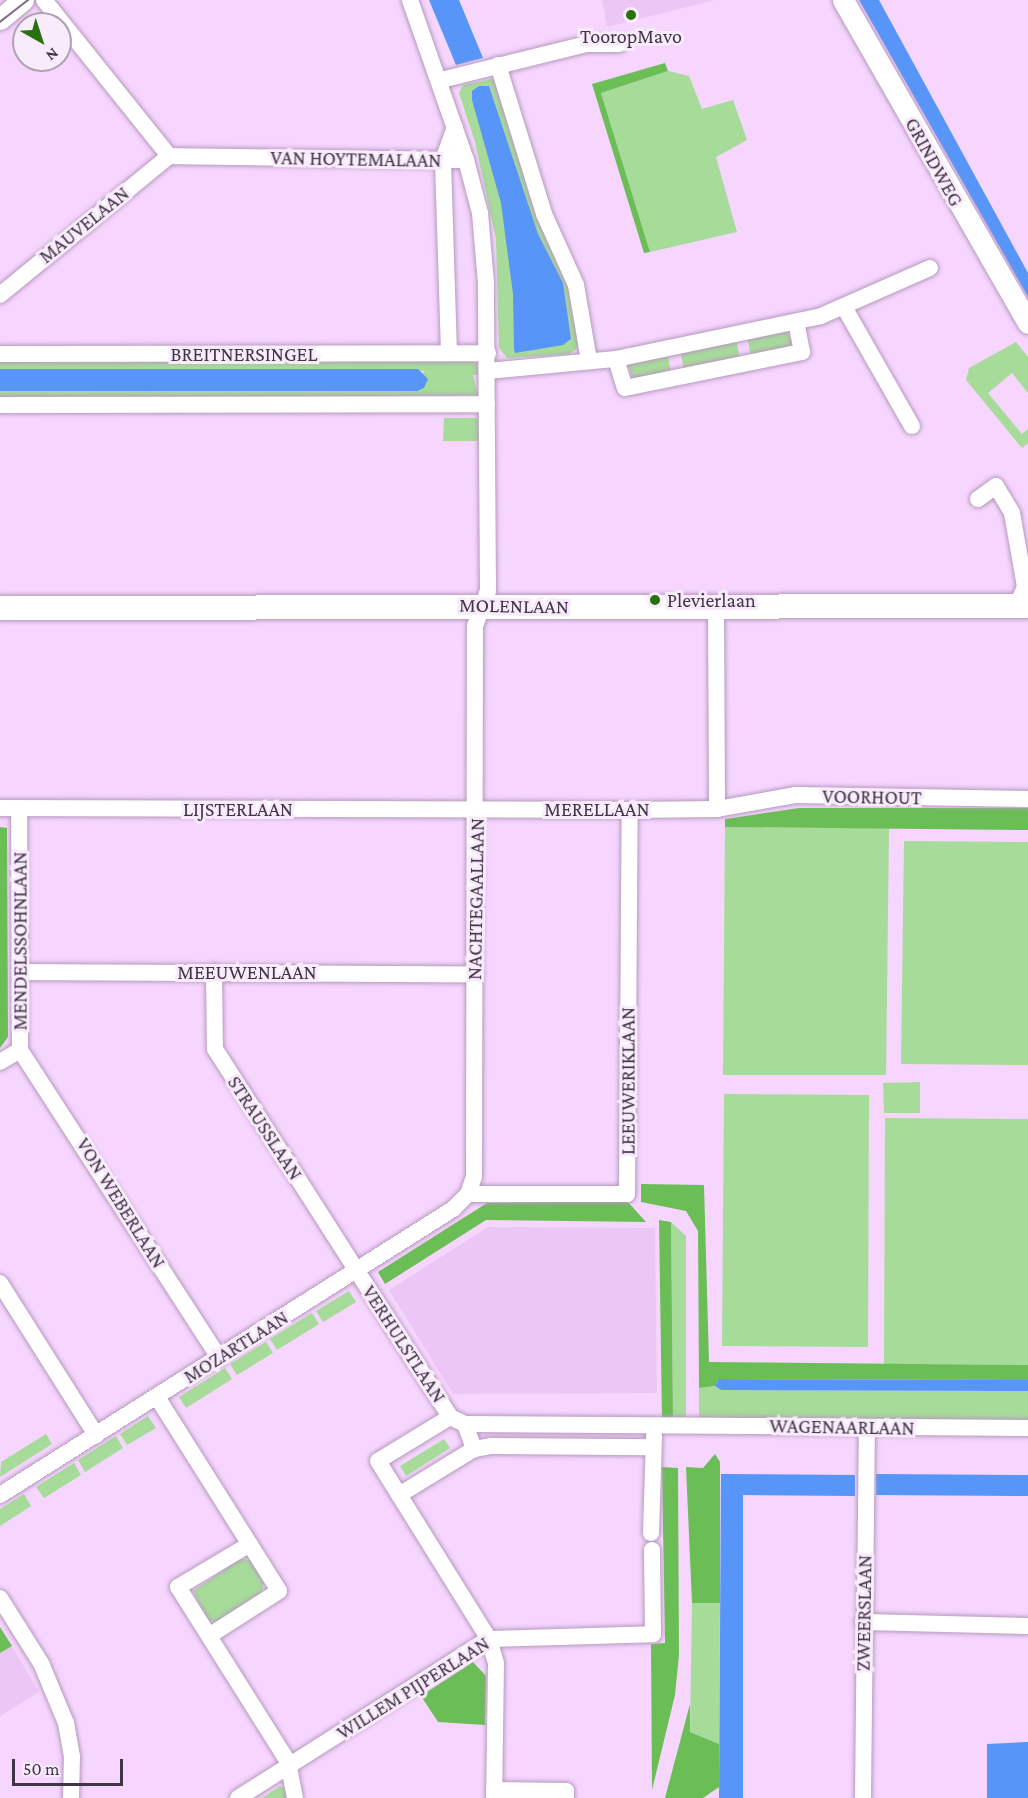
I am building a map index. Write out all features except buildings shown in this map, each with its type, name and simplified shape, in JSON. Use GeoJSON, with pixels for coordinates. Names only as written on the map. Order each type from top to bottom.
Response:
{"type":"FeatureCollection","features":[{"type":"Feature","properties":{"kind":"main road","name":"MOLENLAAN"},"geometry":{"type":"LineString","coordinates":[[0,608],[482,605],[716,609],[1022,607]]}},
{"type":"Feature","properties":{"kind":"street"},"geometry":{"type":"LineString","coordinates":[[0,19],[23,0]]}},
{"type":"Feature","properties":{"kind":"street"},"geometry":{"type":"LineString","coordinates":[[44,0],[169,156]]}},
{"type":"Feature","properties":{"kind":"street","name":"NACHTEGAALLAAN"},"geometry":{"type":"LineString","coordinates":[[410,0],[449,78],[455,127],[480,213],[488,353],[488,591],[475,626],[477,809],[474,1171],[468,1194]]}},
{"type":"Feature","properties":{"kind":"street","name":"GRINDWEG"},"geometry":{"type":"LineString","coordinates":[[843,0],[1028,323]]}},
{"type":"Feature","properties":{"kind":"street"},"geometry":{"type":"LineString","coordinates":[[449,78],[587,44],[619,44]]}},
{"type":"Feature","properties":{"kind":"street"},"geometry":{"type":"LineString","coordinates":[[493,66],[544,214],[576,285],[589,360]]}},
{"type":"Feature","properties":{"kind":"street"},"geometry":{"type":"LineString","coordinates":[[449,353],[443,160],[455,127]]}},
{"type":"Feature","properties":{"kind":"street","name":"VAN HOYTEMALAAN"},"geometry":{"type":"LineString","coordinates":[[169,156],[466,160]]}},
{"type":"Feature","properties":{"kind":"street","name":"MAUVELAAN"},"geometry":{"type":"LineString","coordinates":[[0,295],[169,156]]}},
{"type":"Feature","properties":{"kind":"street"},"geometry":{"type":"LineString","coordinates":[[488,371],[616,359],[796,322],[844,307],[930,268]]}},
{"type":"Feature","properties":{"kind":"street"},"geometry":{"type":"LineString","coordinates":[[844,307],[912,426]]}},
{"type":"Feature","properties":{"kind":"street"},"geometry":{"type":"LineString","coordinates":[[616,359],[626,388],[802,352],[796,322]]}},
{"type":"Feature","properties":{"kind":"street","name":"BREITNERSINGEL"},"geometry":{"type":"LineString","coordinates":[[0,354],[488,353]]}},
{"type":"Feature","properties":{"kind":"street"},"geometry":{"type":"LineString","coordinates":[[0,405],[487,404]]}},
{"type":"Feature","properties":{"kind":"street"},"geometry":{"type":"LineString","coordinates":[[978,498],[996,486],[1012,513],[1025,587],[1022,607]]}},
{"type":"Feature","properties":{"kind":"street"},"geometry":{"type":"LineString","coordinates":[[716,609],[717,808]]}},
{"type":"Feature","properties":{"kind":"street","name":"VOORHOUT"},"geometry":{"type":"LineString","coordinates":[[717,808],[795,795],[1028,799]]}},
{"type":"Feature","properties":{"kind":"street","name":"LIJSTERLAAN"},"geometry":{"type":"LineString","coordinates":[[0,808],[477,809]]}},
{"type":"Feature","properties":{"kind":"street","name":"MENDELSSOHNLAAN"},"geometry":{"type":"LineString","coordinates":[[0,1062],[21,1050],[19,808]]}},
{"type":"Feature","properties":{"kind":"street","name":"MERELLAAN"},"geometry":{"type":"LineString","coordinates":[[477,809],[717,808]]}},
{"type":"Feature","properties":{"kind":"street","name":"LEEUWERIKLAAN"},"geometry":{"type":"LineString","coordinates":[[468,1194],[627,1194],[630,810]]}},
{"type":"Feature","properties":{"kind":"street","name":"MEEUWENLAAN"},"geometry":{"type":"LineString","coordinates":[[20,972],[475,974]]}},
{"type":"Feature","properties":{"kind":"street","name":"STRAUSSLAAN"},"geometry":{"type":"LineString","coordinates":[[214,972],[215,1049],[356,1271]]}},
{"type":"Feature","properties":{"kind":"street","name":"VON WEBERLAAN"},"geometry":{"type":"LineString","coordinates":[[21,1050],[219,1358]]}},
{"type":"Feature","properties":{"kind":"street","name":"MOZARTLAAN"},"geometry":{"type":"LineString","coordinates":[[0,1495],[453,1209],[468,1194]]}},
{"type":"Feature","properties":{"kind":"street","name":"VERHULSTLAAN"},"geometry":{"type":"LineString","coordinates":[[356,1271],[457,1420],[474,1449]]}},
{"type":"Feature","properties":{"kind":"street"},"geometry":{"type":"LineString","coordinates":[[0,1283],[96,1435]]}},
{"type":"Feature","properties":{"kind":"street"},"geometry":{"type":"LineString","coordinates":[[157,1396],[279,1591],[209,1636]]}},
{"type":"Feature","properties":{"kind":"street","name":"VERHULSTLAAN"},"geometry":{"type":"LineString","coordinates":[[457,1420],[378,1461],[489,1640],[496,1663],[494,1794]]}},
{"type":"Feature","properties":{"kind":"street","name":"WAGENAARLAAN"},"geometry":{"type":"LineString","coordinates":[[457,1420],[655,1426],[1028,1428]]}},
{"type":"Feature","properties":{"kind":"street"},"geometry":{"type":"LineString","coordinates":[[399,1495],[474,1449],[491,1446],[653,1447],[655,1426]]}},
{"type":"Feature","properties":{"kind":"street","name":"ZWEERSLAAN"},"geometry":{"type":"LineString","coordinates":[[863,1798],[863,1622],[867,1428]]}},
{"type":"Feature","properties":{"kind":"street","name":"WILLEM PIJPERLAAN"},"geometry":{"type":"LineString","coordinates":[[238,1798],[489,1640],[653,1634],[651,1541],[653,1447]]}},
{"type":"Feature","properties":{"kind":"street"},"geometry":{"type":"LineString","coordinates":[[250,1544],[178,1587],[289,1765],[295,1798]]}},
{"type":"Feature","properties":{"kind":"street"},"geometry":{"type":"LineString","coordinates":[[0,1598],[41,1663],[66,1723],[72,1756],[72,1798]]}},
{"type":"Feature","properties":{"kind":"street"},"geometry":{"type":"LineString","coordinates":[[863,1622],[1028,1626]]}},
{"type":"Feature","properties":{"kind":"street"},"geometry":{"type":"LineString","coordinates":[[494,1794],[566,1791],[566,1798]]}},
{"type":"Feature","properties":{"kind":"shaded area","name":"TooropMavo"},"geometry":{"type":"Polygon","coordinates":[[[602,0],[715,0],[607,27],[602,0]]]}},
{"type":"Feature","properties":{"kind":"shaded area"},"geometry":{"type":"Polygon","coordinates":[[[488,1227],[655,1228],[657,1393],[453,1394],[389,1290],[488,1227]]]}},
{"type":"Feature","properties":{"kind":"shaded area"},"geometry":{"type":"Polygon","coordinates":[[[12,1646],[39,1692],[0,1716],[0,1653],[12,1646]]]}},
{"type":"Feature","properties":{"kind":"green space"},"geometry":{"type":"Polygon","coordinates":[[[665,63],[668,71],[601,93],[650,252],[644,253],[592,84],[665,63]]]}},
{"type":"Feature","properties":{"kind":"green space"},"geometry":{"type":"Polygon","coordinates":[[[668,71],[689,76],[702,109],[733,100],[747,140],[716,157],[737,232],[650,252],[601,93],[668,71]]]}},
{"type":"Feature","properties":{"kind":"green space"},"geometry":{"type":"Polygon","coordinates":[[[492,79],[496,81],[571,290],[578,336],[577,349],[569,354],[507,358],[499,348],[496,239],[475,142],[459,93],[463,85],[492,79]]]}},
{"type":"Feature","properties":{"kind":"green space"},"geometry":{"type":"Polygon","coordinates":[[[785,329],[792,342],[788,349],[751,356],[747,336],[785,329]]]}},
{"type":"Feature","properties":{"kind":"green space"},"geometry":{"type":"Polygon","coordinates":[[[736,339],[740,359],[684,370],[680,350],[736,339]]]}},
{"type":"Feature","properties":{"kind":"green space"},"geometry":{"type":"Polygon","coordinates":[[[1016,342],[1028,357],[1028,393],[1012,373],[988,393],[1022,434],[1028,429],[1028,443],[1022,448],[966,380],[969,368],[1016,342]]]}},
{"type":"Feature","properties":{"kind":"green space"},"geometry":{"type":"Polygon","coordinates":[[[668,355],[671,374],[634,381],[628,365],[630,362],[668,355]]]}},
{"type":"Feature","properties":{"kind":"green space"},"geometry":{"type":"Polygon","coordinates":[[[0,359],[472,361],[478,365],[478,375],[473,375],[478,395],[0,400],[0,391],[417,391],[424,371],[0,369],[0,359]]]}},
{"type":"Feature","properties":{"kind":"green space"},"geometry":{"type":"Polygon","coordinates":[[[444,418],[479,418],[479,441],[443,441],[444,418]]]}},
{"type":"Feature","properties":{"kind":"green space"},"geometry":{"type":"Polygon","coordinates":[[[799,808],[1028,808],[1028,830],[725,827],[725,819],[799,808]]]}},
{"type":"Feature","properties":{"kind":"green space"},"geometry":{"type":"Polygon","coordinates":[[[0,827],[7,828],[8,1037],[0,1048],[0,827]]]}},
{"type":"Feature","properties":{"kind":"green space"},"geometry":{"type":"Polygon","coordinates":[[[725,827],[889,828],[886,1075],[723,1075],[725,827]]]}},
{"type":"Feature","properties":{"kind":"green space"},"geometry":{"type":"Polygon","coordinates":[[[904,841],[1028,842],[1028,1065],[901,1064],[904,841]]]}},
{"type":"Feature","properties":{"kind":"green space"},"geometry":{"type":"Polygon","coordinates":[[[920,1082],[920,1113],[884,1113],[883,1083],[920,1082]]]}},
{"type":"Feature","properties":{"kind":"green space"},"geometry":{"type":"Polygon","coordinates":[[[724,1094],[869,1095],[868,1347],[722,1346],[724,1094]]]}},
{"type":"Feature","properties":{"kind":"green space"},"geometry":{"type":"Polygon","coordinates":[[[885,1118],[1028,1119],[1028,1365],[884,1364],[885,1118]]]}},
{"type":"Feature","properties":{"kind":"green space"},"geometry":{"type":"Polygon","coordinates":[[[641,1184],[704,1185],[709,1362],[1028,1365],[1028,1380],[719,1379],[715,1386],[699,1388],[698,1231],[686,1211],[641,1202],[641,1184]]]}},
{"type":"Feature","properties":{"kind":"green space"},"geometry":{"type":"Polygon","coordinates":[[[627,1201],[646,1222],[486,1220],[385,1284],[378,1272],[487,1203],[627,1201]]]}},
{"type":"Feature","properties":{"kind":"green space"},"geometry":{"type":"Polygon","coordinates":[[[659,1220],[671,1222],[673,1420],[662,1420],[659,1220]]]}},
{"type":"Feature","properties":{"kind":"green space"},"geometry":{"type":"Polygon","coordinates":[[[671,1222],[686,1236],[686,1420],[673,1420],[671,1222]]]}},
{"type":"Feature","properties":{"kind":"green space"},"geometry":{"type":"Polygon","coordinates":[[[349,1291],[356,1302],[323,1322],[316,1311],[349,1291]]]}},
{"type":"Feature","properties":{"kind":"green space"},"geometry":{"type":"Polygon","coordinates":[[[312,1313],[319,1324],[277,1350],[270,1339],[312,1313]]]}},
{"type":"Feature","properties":{"kind":"green space"},"geometry":{"type":"Polygon","coordinates":[[[266,1342],[273,1353],[237,1375],[230,1364],[266,1342]]]}},
{"type":"Feature","properties":{"kind":"green space"},"geometry":{"type":"Polygon","coordinates":[[[225,1368],[232,1379],[186,1408],[179,1397],[225,1368]]]}},
{"type":"Feature","properties":{"kind":"green space"},"geometry":{"type":"Polygon","coordinates":[[[715,1386],[721,1390],[1028,1391],[1028,1420],[699,1420],[699,1388],[715,1386]]]}},
{"type":"Feature","properties":{"kind":"green space"},"geometry":{"type":"Polygon","coordinates":[[[148,1416],[156,1428],[127,1445],[120,1434],[148,1416]]]}},
{"type":"Feature","properties":{"kind":"green space"},"geometry":{"type":"Polygon","coordinates":[[[46,1434],[52,1444],[0,1477],[1,1462],[46,1434]]]}},
{"type":"Feature","properties":{"kind":"green space"},"geometry":{"type":"Polygon","coordinates":[[[116,1436],[123,1448],[85,1472],[78,1460],[116,1436]]]}},
{"type":"Feature","properties":{"kind":"green space"},"geometry":{"type":"Polygon","coordinates":[[[444,1439],[450,1448],[406,1476],[400,1466],[444,1439]]]}},
{"type":"Feature","properties":{"kind":"green space"},"geometry":{"type":"Polygon","coordinates":[[[715,1454],[720,1462],[720,1603],[692,1603],[686,1467],[703,1468],[715,1454]]]}},
{"type":"Feature","properties":{"kind":"green space"},"geometry":{"type":"Polygon","coordinates":[[[74,1463],[81,1475],[44,1498],[36,1487],[74,1463]]]}},
{"type":"Feature","properties":{"kind":"green space"},"geometry":{"type":"Polygon","coordinates":[[[662,1467],[678,1468],[679,1655],[675,1695],[652,1790],[651,1644],[665,1643],[662,1467]]]}},
{"type":"Feature","properties":{"kind":"green space"},"geometry":{"type":"Polygon","coordinates":[[[24,1494],[31,1506],[0,1526],[0,1509],[24,1494]]]}},
{"type":"Feature","properties":{"kind":"green space"},"geometry":{"type":"Polygon","coordinates":[[[240,1559],[250,1560],[264,1583],[261,1595],[218,1622],[208,1620],[193,1591],[240,1559]]]}},
{"type":"Feature","properties":{"kind":"green space"},"geometry":{"type":"Polygon","coordinates":[[[692,1603],[720,1603],[719,1744],[690,1732],[692,1603]]]}},
{"type":"Feature","properties":{"kind":"green space"},"geometry":{"type":"Polygon","coordinates":[[[0,1627],[12,1646],[0,1653],[0,1627]]]}},
{"type":"Feature","properties":{"kind":"green space"},"geometry":{"type":"Polygon","coordinates":[[[473,1662],[486,1676],[485,1725],[438,1722],[421,1696],[473,1662]]]}},
{"type":"Feature","properties":{"kind":"green space"},"geometry":{"type":"Polygon","coordinates":[[[690,1704],[690,1732],[719,1744],[719,1787],[703,1798],[665,1798],[690,1704]]]}},
{"type":"Feature","properties":{"kind":"green space"},"geometry":{"type":"Polygon","coordinates":[[[280,1786],[286,1789],[286,1798],[262,1798],[280,1786]]]}},
{"type":"Feature","properties":{"kind":"water"},"geometry":{"type":"Polygon","coordinates":[[[429,0],[459,0],[483,58],[456,65],[429,0]]]}},
{"type":"Feature","properties":{"kind":"water"},"geometry":{"type":"Polygon","coordinates":[[[859,0],[879,0],[1028,273],[1028,297],[859,0]]]}},
{"type":"Feature","properties":{"kind":"water"},"geometry":{"type":"Polygon","coordinates":[[[479,86],[489,86],[538,234],[563,283],[571,339],[563,345],[515,353],[513,294],[501,203],[472,100],[472,91],[479,86]]]}},
{"type":"Feature","properties":{"kind":"water"},"geometry":{"type":"Polygon","coordinates":[[[0,369],[418,369],[428,379],[424,388],[417,391],[0,391],[0,369]]]}},
{"type":"Feature","properties":{"kind":"water"},"geometry":{"type":"Polygon","coordinates":[[[719,1379],[1028,1380],[1028,1391],[721,1390],[715,1386],[719,1379]]]}},
{"type":"Feature","properties":{"kind":"water"},"geometry":{"type":"Polygon","coordinates":[[[721,1474],[855,1475],[855,1496],[743,1495],[743,1798],[719,1798],[721,1474]]]}},
{"type":"Feature","properties":{"kind":"water"},"geometry":{"type":"Polygon","coordinates":[[[876,1474],[1028,1475],[1028,1496],[876,1495],[876,1474]]]}},
{"type":"Feature","properties":{"kind":"water"},"geometry":{"type":"Polygon","coordinates":[[[1028,1742],[1028,1798],[987,1798],[987,1744],[1028,1742]]]}},
{"type":"Feature","properties":{"kind":"tram line"},"geometry":{"type":"LineString","coordinates":[[0,22],[28,0]]}},
{"type":"Feature","properties":{"kind":"place","name":"TooropMavo"},"geometry":{"type":"Point","coordinates":[631,15]}},
{"type":"Feature","properties":{"kind":"place","name":"Plevierlaan"},"geometry":{"type":"Point","coordinates":[655,600]}}]}
